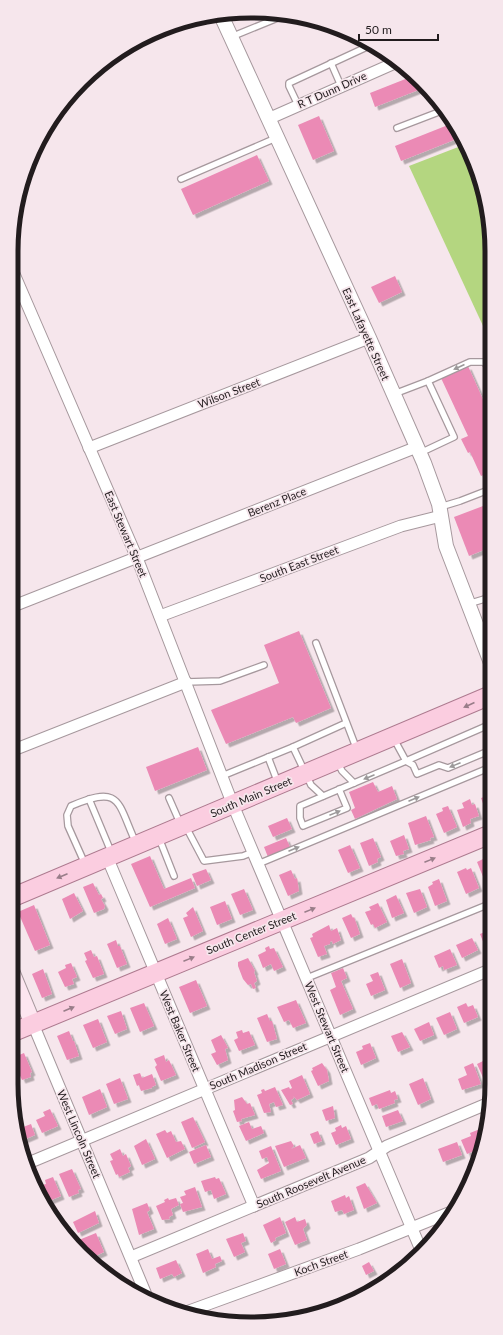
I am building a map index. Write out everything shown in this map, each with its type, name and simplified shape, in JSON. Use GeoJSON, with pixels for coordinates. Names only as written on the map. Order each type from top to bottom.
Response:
{"type":"FeatureCollection","features":[{"type":"Feature","properties":{"kind":"main road","name":"South Main Street"},"geometry":{"type":"LineString","coordinates":[[18,895],[485,698]]}},
{"type":"Feature","properties":{"kind":"main road","name":"South Center Street"},"geometry":{"type":"LineString","coordinates":[[18,1030],[485,836]]}},
{"type":"Feature","properties":{"kind":"main road","name":"West Lincoln Street"},"geometry":{"type":"LineString","coordinates":[[18,988],[33,1024]]}},
{"type":"Feature","properties":{"kind":"street","name":"East Lafayette Street"},"geometry":{"type":"LineString","coordinates":[[223,20],[369,338],[418,450],[440,512],[446,546],[467,604],[485,648]]}},
{"type":"Feature","properties":{"kind":"street","name":"R T Dunn Drive"},"geometry":{"type":"LineString","coordinates":[[268,119],[392,64]]}},
{"type":"Feature","properties":{"kind":"street","name":"East Stewart Street"},"geometry":{"type":"LineString","coordinates":[[18,283],[137,558],[233,805]]}},
{"type":"Feature","properties":{"kind":"street","name":"Wilson Street"},"geometry":{"type":"LineString","coordinates":[[89,448],[369,338]]}},
{"type":"Feature","properties":{"kind":"street","name":"Berenz Place"},"geometry":{"type":"LineString","coordinates":[[18,604],[418,450]]}},
{"type":"Feature","properties":{"kind":"street","name":"South East Street"},"geometry":{"type":"LineString","coordinates":[[160,616],[440,512]]}},
{"type":"Feature","properties":{"kind":"street"},"geometry":{"type":"LineString","coordinates":[[18,748],[186,682]]}},
{"type":"Feature","properties":{"kind":"street","name":"West Stewart Street"},"geometry":{"type":"LineString","coordinates":[[233,805],[419,1246]]}},
{"type":"Feature","properties":{"kind":"street","name":"West Baker Street"},"geometry":{"type":"LineString","coordinates":[[110,856],[156,972],[254,1206]]}},
{"type":"Feature","properties":{"kind":"street","name":"South Madison Street"},"geometry":{"type":"LineString","coordinates":[[31,1162],[330,1036],[485,973]]}},
{"type":"Feature","properties":{"kind":"street","name":"West Lincoln Street"},"geometry":{"type":"LineString","coordinates":[[33,1024],[145,1291]]}},
{"type":"Feature","properties":{"kind":"street","name":"South Roosevelt Avenue"},"geometry":{"type":"LineString","coordinates":[[131,1257],[369,1158],[379,1151],[484,1105]]}},
{"type":"Feature","properties":{"kind":"street","name":"Koch Street"},"geometry":{"type":"LineString","coordinates":[[194,1310],[445,1214]]}},
{"type":"Feature","properties":{"kind":"lane"},"geometry":{"type":"LineString","coordinates":[[231,38],[275,19]]}},
{"type":"Feature","properties":{"kind":"lane"},"geometry":{"type":"LineString","coordinates":[[298,105],[289,83],[365,48]]}},
{"type":"Feature","properties":{"kind":"lane"},"geometry":{"type":"LineString","coordinates":[[331,64],[341,86]]}},
{"type":"Feature","properties":{"kind":"lane"},"geometry":{"type":"LineString","coordinates":[[397,128],[439,112]]}},
{"type":"Feature","properties":{"kind":"lane"},"geometry":{"type":"LineString","coordinates":[[181,179],[277,138]]}},
{"type":"Feature","properties":{"kind":"lane"},"geometry":{"type":"LineString","coordinates":[[394,394],[428,381],[470,362],[483,362],[485,363]]}},
{"type":"Feature","properties":{"kind":"lane"},"geometry":{"type":"LineString","coordinates":[[418,450],[454,437],[428,381]]}},
{"type":"Feature","properties":{"kind":"lane"},"geometry":{"type":"LineString","coordinates":[[440,512],[485,492]]}},
{"type":"Feature","properties":{"kind":"lane"},"geometry":{"type":"LineString","coordinates":[[467,604],[485,599]]}},
{"type":"Feature","properties":{"kind":"lane"},"geometry":{"type":"LineString","coordinates":[[316,643],[357,752]]}},
{"type":"Feature","properties":{"kind":"lane"},"geometry":{"type":"LineString","coordinates":[[186,682],[220,681],[264,665]]}},
{"type":"Feature","properties":{"kind":"lane"},"geometry":{"type":"LineString","coordinates":[[222,776],[268,758],[346,723]]}},
{"type":"Feature","properties":{"kind":"lane"},"geometry":{"type":"LineString","coordinates":[[339,789],[347,808],[303,826],[300,818],[300,806],[339,789],[406,761],[485,727]]}},
{"type":"Feature","properties":{"kind":"lane"},"geometry":{"type":"LineString","coordinates":[[393,737],[406,761],[413,766],[417,774],[439,765],[448,768],[485,753]]}},
{"type":"Feature","properties":{"kind":"lane"},"geometry":{"type":"LineString","coordinates":[[293,747],[311,785],[323,796]]}},
{"type":"Feature","properties":{"kind":"lane"},"geometry":{"type":"LineString","coordinates":[[268,758],[279,785]]}},
{"type":"Feature","properties":{"kind":"lane"},"geometry":{"type":"LineString","coordinates":[[337,761],[342,771],[354,783]]}},
{"type":"Feature","properties":{"kind":"lane"},"geometry":{"type":"LineString","coordinates":[[258,864],[485,769]]}},
{"type":"Feature","properties":{"kind":"lane"},"geometry":{"type":"LineString","coordinates":[[86,866],[68,826],[68,815],[71,806],[89,799],[106,795],[118,802],[137,845]]}},
{"type":"Feature","properties":{"kind":"lane"},"geometry":{"type":"LineString","coordinates":[[169,798],[204,861],[242,856],[253,852]]}},
{"type":"Feature","properties":{"kind":"lane"},"geometry":{"type":"LineString","coordinates":[[89,799],[110,856]]}},
{"type":"Feature","properties":{"kind":"lane"},"geometry":{"type":"LineString","coordinates":[[158,836],[174,876]]}},
{"type":"Feature","properties":{"kind":"lane"},"geometry":{"type":"LineString","coordinates":[[306,978],[485,906]]}},
{"type":"Feature","properties":{"kind":"green space"},"geometry":{"type":"Polygon","coordinates":[[[460,146],[461,148],[473,176],[481,206],[485,236],[485,330],[409,166],[460,146]]]}},
{"type":"Feature","properties":{"kind":"building"},"geometry":{"type":"Polygon","coordinates":[[[408,78],[420,89],[375,107],[370,93],[408,78]]]}},
{"type":"Feature","properties":{"kind":"building"},"geometry":{"type":"Polygon","coordinates":[[[319,116],[334,151],[313,160],[298,125],[319,116]]]}},
{"type":"Feature","properties":{"kind":"building"},"geometry":{"type":"Polygon","coordinates":[[[448,125],[454,140],[401,161],[395,146],[448,125]]]}},
{"type":"Feature","properties":{"kind":"building"},"geometry":{"type":"Polygon","coordinates":[[[257,155],[269,181],[193,215],[181,189],[257,155]]]}},
{"type":"Feature","properties":{"kind":"building"},"geometry":{"type":"Polygon","coordinates":[[[395,276],[402,292],[379,303],[371,287],[395,276]]]}},
{"type":"Feature","properties":{"kind":"building"},"geometry":{"type":"Polygon","coordinates":[[[468,366],[485,404],[485,474],[481,476],[470,452],[468,453],[461,439],[468,436],[441,378],[468,366]]]}},
{"type":"Feature","properties":{"kind":"building"},"geometry":{"type":"Polygon","coordinates":[[[485,505],[485,549],[469,556],[454,517],[485,505]]]}},
{"type":"Feature","properties":{"kind":"building"},"geometry":{"type":"Polygon","coordinates":[[[299,631],[331,708],[296,723],[293,717],[226,744],[211,710],[279,683],[264,645],[299,631]]]}},
{"type":"Feature","properties":{"kind":"building"},"geometry":{"type":"Polygon","coordinates":[[[198,747],[207,770],[155,791],[146,767],[198,747]]]}},
{"type":"Feature","properties":{"kind":"building"},"geometry":{"type":"Polygon","coordinates":[[[373,782],[378,792],[392,786],[397,799],[355,819],[351,810],[355,808],[349,792],[373,782]]]}},
{"type":"Feature","properties":{"kind":"building"},"geometry":{"type":"Polygon","coordinates":[[[485,792],[485,809],[481,798],[484,797],[483,793],[485,792]]]}},
{"type":"Feature","properties":{"kind":"building"},"geometry":{"type":"Polygon","coordinates":[[[470,799],[472,805],[475,804],[479,816],[470,819],[471,823],[463,827],[457,810],[464,808],[462,803],[470,799]]]}},
{"type":"Feature","properties":{"kind":"building"},"geometry":{"type":"Polygon","coordinates":[[[448,806],[457,827],[444,833],[436,814],[443,811],[442,808],[448,806]]]}},
{"type":"Feature","properties":{"kind":"building"},"geometry":{"type":"Polygon","coordinates":[[[426,816],[434,837],[430,838],[431,840],[415,845],[408,823],[426,816]]]}},
{"type":"Feature","properties":{"kind":"building"},"geometry":{"type":"Polygon","coordinates":[[[287,818],[292,829],[273,837],[268,826],[287,818]]]}},
{"type":"Feature","properties":{"kind":"building"},"geometry":{"type":"Polygon","coordinates":[[[404,835],[409,849],[403,851],[404,854],[396,856],[390,841],[404,835]]]}},
{"type":"Feature","properties":{"kind":"building"},"geometry":{"type":"Polygon","coordinates":[[[286,838],[290,847],[268,857],[264,847],[286,838]]]}},
{"type":"Feature","properties":{"kind":"building"},"geometry":{"type":"Polygon","coordinates":[[[373,838],[381,857],[377,859],[378,862],[369,866],[360,843],[373,838]]]}},
{"type":"Feature","properties":{"kind":"building"},"geometry":{"type":"Polygon","coordinates":[[[350,845],[360,868],[348,873],[338,850],[350,845]]]}},
{"type":"Feature","properties":{"kind":"building"},"geometry":{"type":"Polygon","coordinates":[[[150,856],[164,889],[191,878],[195,888],[150,907],[131,864],[150,856]]]}},
{"type":"Feature","properties":{"kind":"building"},"geometry":{"type":"Polygon","coordinates":[[[485,858],[485,882],[477,862],[485,858]]]}},
{"type":"Feature","properties":{"kind":"building"},"geometry":{"type":"Polygon","coordinates":[[[466,868],[467,870],[471,868],[479,888],[466,894],[457,872],[466,868]]]}},
{"type":"Feature","properties":{"kind":"building"},"geometry":{"type":"Polygon","coordinates":[[[206,869],[211,880],[197,886],[192,874],[206,869]]]}},
{"type":"Feature","properties":{"kind":"building"},"geometry":{"type":"Polygon","coordinates":[[[291,870],[295,879],[297,878],[299,891],[288,896],[279,875],[291,870]]]}},
{"type":"Feature","properties":{"kind":"building"},"geometry":{"type":"Polygon","coordinates":[[[439,879],[447,901],[435,906],[428,887],[433,884],[432,882],[439,879]]]}},
{"type":"Feature","properties":{"kind":"building"},"geometry":{"type":"Polygon","coordinates":[[[93,883],[99,895],[101,894],[103,898],[101,899],[105,906],[104,909],[94,913],[83,887],[93,883]]]}},
{"type":"Feature","properties":{"kind":"building"},"geometry":{"type":"Polygon","coordinates":[[[244,889],[253,910],[240,915],[231,894],[244,889]]]}},
{"type":"Feature","properties":{"kind":"building"},"geometry":{"type":"Polygon","coordinates":[[[420,889],[427,907],[414,913],[406,893],[420,889]]]}},
{"type":"Feature","properties":{"kind":"building"},"geometry":{"type":"Polygon","coordinates":[[[74,893],[83,911],[70,919],[62,899],[74,893]]]}},
{"type":"Feature","properties":{"kind":"building"},"geometry":{"type":"Polygon","coordinates":[[[396,895],[404,913],[392,918],[386,900],[396,895]]]}},
{"type":"Feature","properties":{"kind":"building"},"geometry":{"type":"Polygon","coordinates":[[[225,901],[232,919],[217,925],[210,907],[225,901]]]}},
{"type":"Feature","properties":{"kind":"building"},"geometry":{"type":"Polygon","coordinates":[[[378,903],[387,922],[375,928],[373,924],[371,925],[365,912],[371,910],[369,907],[378,903]]]}},
{"type":"Feature","properties":{"kind":"building"},"geometry":{"type":"Polygon","coordinates":[[[34,905],[50,945],[35,951],[18,912],[34,905]]]}},
{"type":"Feature","properties":{"kind":"building"},"geometry":{"type":"Polygon","coordinates":[[[193,907],[203,931],[191,937],[183,918],[188,916],[186,913],[193,907]]]}},
{"type":"Feature","properties":{"kind":"building"},"geometry":{"type":"Polygon","coordinates":[[[351,914],[353,918],[354,917],[360,934],[351,938],[342,918],[351,914]]]}},
{"type":"Feature","properties":{"kind":"building"},"geometry":{"type":"Polygon","coordinates":[[[168,918],[177,939],[165,944],[157,924],[168,918]]]}},
{"type":"Feature","properties":{"kind":"building"},"geometry":{"type":"Polygon","coordinates":[[[329,925],[331,931],[337,928],[341,940],[333,944],[332,941],[330,944],[324,946],[327,954],[318,957],[310,938],[313,937],[312,934],[329,925]]]}},
{"type":"Feature","properties":{"kind":"building"},"geometry":{"type":"Polygon","coordinates":[[[485,932],[485,946],[480,934],[485,932]]]}},
{"type":"Feature","properties":{"kind":"building"},"geometry":{"type":"Polygon","coordinates":[[[472,938],[478,950],[462,958],[456,945],[472,938]]]}},
{"type":"Feature","properties":{"kind":"building"},"geometry":{"type":"Polygon","coordinates":[[[116,940],[127,964],[117,968],[107,944],[116,940]]]}},
{"type":"Feature","properties":{"kind":"building"},"geometry":{"type":"Polygon","coordinates":[[[269,946],[270,949],[274,948],[283,967],[274,971],[271,964],[263,968],[258,955],[266,951],[265,948],[269,946]]]}},
{"type":"Feature","properties":{"kind":"building"},"geometry":{"type":"Polygon","coordinates":[[[450,949],[457,965],[444,970],[443,966],[439,968],[434,956],[450,949]]]}},
{"type":"Feature","properties":{"kind":"building"},"geometry":{"type":"Polygon","coordinates":[[[91,950],[94,957],[97,956],[104,974],[93,978],[85,961],[87,960],[84,953],[91,950]]]}},
{"type":"Feature","properties":{"kind":"building"},"geometry":{"type":"Polygon","coordinates":[[[248,958],[255,971],[257,981],[254,983],[256,988],[253,989],[251,984],[248,985],[243,979],[238,966],[238,962],[248,958]]]}},
{"type":"Feature","properties":{"kind":"building"},"geometry":{"type":"Polygon","coordinates":[[[402,959],[411,983],[400,988],[390,964],[402,959]]]}},
{"type":"Feature","properties":{"kind":"building"},"geometry":{"type":"Polygon","coordinates":[[[71,963],[77,977],[72,979],[74,984],[65,987],[58,972],[66,968],[65,965],[71,963]]]}},
{"type":"Feature","properties":{"kind":"building"},"geometry":{"type":"Polygon","coordinates":[[[343,968],[347,978],[341,981],[353,1009],[340,1015],[330,990],[336,987],[331,973],[343,968]]]}},
{"type":"Feature","properties":{"kind":"building"},"geometry":{"type":"Polygon","coordinates":[[[43,969],[52,994],[42,998],[32,974],[43,969]]]}},
{"type":"Feature","properties":{"kind":"building"},"geometry":{"type":"Polygon","coordinates":[[[378,972],[385,990],[371,996],[366,984],[373,981],[370,975],[378,972]]]}},
{"type":"Feature","properties":{"kind":"building"},"geometry":{"type":"Polygon","coordinates":[[[196,980],[207,1006],[190,1013],[179,987],[196,980]]]}},
{"type":"Feature","properties":{"kind":"building"},"geometry":{"type":"Polygon","coordinates":[[[296,1000],[306,1023],[293,1028],[289,1020],[284,1022],[277,1007],[296,1000]]]}},
{"type":"Feature","properties":{"kind":"building"},"geometry":{"type":"Polygon","coordinates":[[[144,1003],[154,1026],[140,1032],[130,1008],[144,1003]]]}},
{"type":"Feature","properties":{"kind":"building"},"geometry":{"type":"Polygon","coordinates":[[[466,1003],[468,1007],[473,1005],[478,1017],[464,1023],[457,1007],[466,1003]]]}},
{"type":"Feature","properties":{"kind":"building"},"geometry":{"type":"Polygon","coordinates":[[[121,1011],[127,1029],[115,1034],[107,1016],[121,1011]]]}},
{"type":"Feature","properties":{"kind":"building"},"geometry":{"type":"Polygon","coordinates":[[[450,1012],[457,1029],[444,1035],[436,1018],[450,1012]]]}},
{"type":"Feature","properties":{"kind":"building"},"geometry":{"type":"Polygon","coordinates":[[[267,1014],[270,1021],[272,1021],[277,1039],[267,1042],[257,1018],[267,1014]]]}},
{"type":"Feature","properties":{"kind":"building"},"geometry":{"type":"Polygon","coordinates":[[[98,1019],[107,1042],[93,1048],[83,1025],[98,1019]]]}},
{"type":"Feature","properties":{"kind":"building"},"geometry":{"type":"Polygon","coordinates":[[[429,1022],[434,1035],[420,1041],[414,1029],[429,1022]]]}},
{"type":"Feature","properties":{"kind":"building"},"geometry":{"type":"Polygon","coordinates":[[[242,1030],[243,1033],[249,1031],[255,1045],[239,1051],[234,1040],[238,1038],[236,1032],[242,1030]]]}},
{"type":"Feature","properties":{"kind":"building"},"geometry":{"type":"Polygon","coordinates":[[[69,1031],[79,1056],[67,1060],[57,1036],[69,1031]]]}},
{"type":"Feature","properties":{"kind":"building"},"geometry":{"type":"Polygon","coordinates":[[[402,1032],[410,1047],[398,1052],[391,1036],[402,1032]]]}},
{"type":"Feature","properties":{"kind":"building"},"geometry":{"type":"Polygon","coordinates":[[[221,1035],[228,1048],[225,1049],[228,1060],[217,1065],[211,1054],[216,1052],[211,1040],[221,1035]]]}},
{"type":"Feature","properties":{"kind":"building"},"geometry":{"type":"Polygon","coordinates":[[[370,1043],[376,1058],[361,1065],[356,1052],[363,1049],[362,1046],[370,1043]]]}},
{"type":"Feature","properties":{"kind":"building"},"geometry":{"type":"Polygon","coordinates":[[[24,1053],[32,1072],[30,1073],[31,1077],[22,1080],[18,1071],[18,1056],[24,1053]]]}},
{"type":"Feature","properties":{"kind":"building"},"geometry":{"type":"Polygon","coordinates":[[[164,1055],[166,1062],[169,1060],[176,1075],[161,1081],[155,1067],[157,1065],[154,1059],[164,1055]]]}},
{"type":"Feature","properties":{"kind":"building"},"geometry":{"type":"Polygon","coordinates":[[[483,1061],[485,1065],[485,1082],[477,1064],[483,1061]]]}},
{"type":"Feature","properties":{"kind":"building"},"geometry":{"type":"Polygon","coordinates":[[[322,1063],[327,1070],[329,1081],[318,1086],[311,1071],[313,1070],[312,1068],[322,1063]]]}},
{"type":"Feature","properties":{"kind":"building"},"geometry":{"type":"Polygon","coordinates":[[[473,1063],[481,1084],[462,1090],[458,1079],[467,1075],[464,1067],[473,1063]]]}},
{"type":"Feature","properties":{"kind":"building"},"geometry":{"type":"Polygon","coordinates":[[[140,1073],[142,1078],[152,1074],[156,1085],[152,1088],[141,1091],[139,1085],[137,1086],[133,1075],[140,1073]]]}},
{"type":"Feature","properties":{"kind":"building"},"geometry":{"type":"Polygon","coordinates":[[[302,1075],[310,1094],[297,1100],[293,1096],[294,1098],[291,1100],[293,1104],[290,1105],[281,1090],[289,1087],[290,1089],[292,1088],[289,1081],[302,1075]]]}},
{"type":"Feature","properties":{"kind":"building"},"geometry":{"type":"Polygon","coordinates":[[[120,1078],[128,1099],[114,1104],[106,1084],[120,1078]]]}},
{"type":"Feature","properties":{"kind":"building"},"geometry":{"type":"Polygon","coordinates":[[[423,1078],[431,1099],[418,1105],[409,1084],[423,1078]]]}},
{"type":"Feature","properties":{"kind":"building"},"geometry":{"type":"Polygon","coordinates":[[[275,1087],[283,1105],[276,1107],[274,1102],[269,1104],[271,1112],[264,1113],[257,1095],[262,1093],[261,1090],[264,1089],[265,1091],[275,1087]]]}},
{"type":"Feature","properties":{"kind":"building"},"geometry":{"type":"Polygon","coordinates":[[[100,1089],[107,1107],[89,1115],[82,1097],[100,1089]]]}},
{"type":"Feature","properties":{"kind":"building"},"geometry":{"type":"Polygon","coordinates":[[[390,1090],[391,1093],[395,1091],[398,1099],[394,1100],[395,1103],[379,1109],[377,1104],[372,1106],[369,1098],[390,1090]]]}},
{"type":"Feature","properties":{"kind":"building"},"geometry":{"type":"Polygon","coordinates":[[[242,1097],[247,1104],[250,1103],[255,1115],[241,1119],[242,1121],[237,1122],[233,1111],[235,1110],[234,1100],[242,1097]]]}},
{"type":"Feature","properties":{"kind":"building"},"geometry":{"type":"Polygon","coordinates":[[[333,1106],[335,1118],[326,1121],[322,1110],[333,1106]]]}},
{"type":"Feature","properties":{"kind":"building"},"geometry":{"type":"Polygon","coordinates":[[[50,1109],[58,1126],[42,1133],[36,1120],[45,1116],[43,1112],[50,1109]]]}},
{"type":"Feature","properties":{"kind":"building"},"geometry":{"type":"Polygon","coordinates":[[[398,1110],[403,1121],[386,1127],[382,1116],[398,1110]]]}},
{"type":"Feature","properties":{"kind":"building"},"geometry":{"type":"Polygon","coordinates":[[[193,1117],[205,1142],[192,1148],[181,1122],[193,1117]]]}},
{"type":"Feature","properties":{"kind":"building"},"geometry":{"type":"Polygon","coordinates":[[[249,1122],[252,1129],[261,1126],[264,1133],[246,1141],[239,1126],[249,1122]]]}},
{"type":"Feature","properties":{"kind":"building"},"geometry":{"type":"Polygon","coordinates":[[[31,1124],[35,1135],[25,1139],[22,1128],[31,1124]]]}},
{"type":"Feature","properties":{"kind":"building"},"geometry":{"type":"Polygon","coordinates":[[[341,1125],[342,1128],[346,1126],[351,1139],[336,1145],[331,1133],[336,1131],[335,1128],[341,1125]]]}},
{"type":"Feature","properties":{"kind":"building"},"geometry":{"type":"Polygon","coordinates":[[[480,1129],[481,1130],[475,1150],[467,1154],[461,1140],[471,1136],[470,1133],[480,1129]]]}},
{"type":"Feature","properties":{"kind":"building"},"geometry":{"type":"Polygon","coordinates":[[[165,1130],[167,1133],[171,1131],[176,1142],[181,1141],[185,1149],[167,1158],[156,1134],[165,1130]]]}},
{"type":"Feature","properties":{"kind":"building"},"geometry":{"type":"Polygon","coordinates":[[[318,1131],[322,1141],[314,1144],[310,1134],[318,1131]]]}},
{"type":"Feature","properties":{"kind":"building"},"geometry":{"type":"Polygon","coordinates":[[[146,1139],[155,1159],[142,1165],[134,1146],[146,1139]]]}},
{"type":"Feature","properties":{"kind":"building"},"geometry":{"type":"Polygon","coordinates":[[[291,1141],[294,1146],[291,1149],[300,1145],[306,1158],[284,1167],[275,1146],[291,1141]]]}},
{"type":"Feature","properties":{"kind":"building"},"geometry":{"type":"Polygon","coordinates":[[[457,1142],[462,1155],[443,1162],[438,1149],[457,1142]]]}},
{"type":"Feature","properties":{"kind":"building"},"geometry":{"type":"Polygon","coordinates":[[[206,1145],[211,1157],[194,1164],[189,1152],[206,1145]]]}},
{"type":"Feature","properties":{"kind":"building"},"geometry":{"type":"Polygon","coordinates":[[[271,1146],[281,1171],[261,1179],[257,1170],[269,1163],[267,1157],[262,1159],[259,1151],[271,1146]]]}},
{"type":"Feature","properties":{"kind":"building"},"geometry":{"type":"Polygon","coordinates":[[[120,1149],[123,1156],[126,1154],[131,1166],[128,1168],[130,1172],[119,1177],[118,1174],[116,1175],[110,1161],[113,1160],[110,1154],[120,1149]]]}},
{"type":"Feature","properties":{"kind":"building"},"geometry":{"type":"Polygon","coordinates":[[[72,1169],[81,1189],[78,1190],[79,1193],[69,1197],[59,1174],[72,1169]]]}},
{"type":"Feature","properties":{"kind":"building"},"geometry":{"type":"Polygon","coordinates":[[[53,1177],[61,1196],[49,1201],[42,1185],[46,1184],[45,1180],[53,1177]]]}},
{"type":"Feature","properties":{"kind":"building"},"geometry":{"type":"Polygon","coordinates":[[[215,1177],[216,1179],[219,1178],[226,1194],[214,1199],[211,1190],[205,1192],[201,1181],[215,1177]]]}},
{"type":"Feature","properties":{"kind":"building"},"geometry":{"type":"Polygon","coordinates":[[[365,1183],[377,1203],[364,1209],[356,1187],[365,1183]]]}},
{"type":"Feature","properties":{"kind":"building"},"geometry":{"type":"Polygon","coordinates":[[[195,1187],[202,1207],[183,1212],[180,1204],[183,1203],[180,1197],[186,1195],[184,1191],[195,1187]]]}},
{"type":"Feature","properties":{"kind":"building"},"geometry":{"type":"Polygon","coordinates":[[[345,1195],[346,1198],[349,1196],[354,1210],[344,1214],[342,1210],[335,1212],[331,1201],[345,1195]]]}},
{"type":"Feature","properties":{"kind":"building"},"geometry":{"type":"Polygon","coordinates":[[[168,1198],[169,1200],[176,1198],[179,1205],[171,1209],[173,1215],[169,1217],[170,1219],[162,1220],[156,1206],[165,1202],[164,1200],[168,1198]]]}},
{"type":"Feature","properties":{"kind":"building"},"geometry":{"type":"Polygon","coordinates":[[[147,1203],[150,1210],[147,1212],[154,1229],[139,1235],[132,1209],[147,1203]]]}},
{"type":"Feature","properties":{"kind":"building"},"geometry":{"type":"Polygon","coordinates":[[[95,1211],[99,1223],[78,1233],[73,1222],[95,1211]]]}},
{"type":"Feature","properties":{"kind":"building"},"geometry":{"type":"Polygon","coordinates":[[[280,1217],[286,1233],[275,1238],[276,1240],[271,1243],[263,1225],[280,1217]]]}},
{"type":"Feature","properties":{"kind":"building"},"geometry":{"type":"Polygon","coordinates":[[[295,1217],[297,1222],[305,1219],[307,1225],[303,1229],[307,1240],[295,1245],[285,1222],[295,1217]]]}},
{"type":"Feature","properties":{"kind":"building"},"geometry":{"type":"Polygon","coordinates":[[[96,1233],[104,1252],[95,1256],[79,1240],[96,1233]]]}},
{"type":"Feature","properties":{"kind":"building"},"geometry":{"type":"Polygon","coordinates":[[[243,1233],[246,1241],[241,1243],[245,1252],[234,1257],[226,1239],[243,1233]]]}},
{"type":"Feature","properties":{"kind":"building"},"geometry":{"type":"Polygon","coordinates":[[[208,1249],[212,1259],[220,1256],[222,1261],[215,1264],[216,1267],[203,1273],[196,1254],[208,1249]]]}},
{"type":"Feature","properties":{"kind":"building"},"geometry":{"type":"Polygon","coordinates":[[[280,1249],[286,1264],[274,1269],[268,1254],[280,1249]]]}},
{"type":"Feature","properties":{"kind":"building"},"geometry":{"type":"Polygon","coordinates":[[[176,1260],[182,1273],[174,1277],[172,1274],[160,1279],[156,1268],[176,1260]]]}},
{"type":"Feature","properties":{"kind":"building"},"geometry":{"type":"Polygon","coordinates":[[[369,1262],[374,1271],[366,1275],[362,1266],[369,1262]]]}},
{"type":"Feature","properties":{"kind":"building"},"geometry":{"type":"Polygon","coordinates":[[[113,1268],[115,1273],[110,1269],[113,1268]]]}}]}
